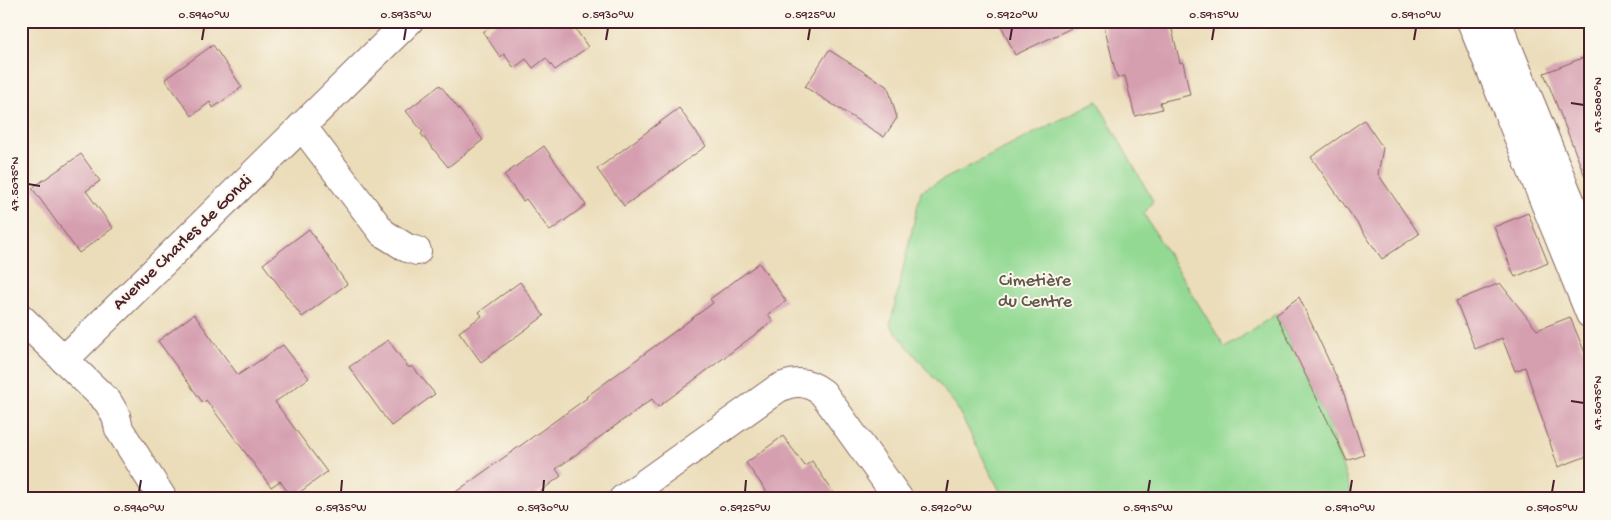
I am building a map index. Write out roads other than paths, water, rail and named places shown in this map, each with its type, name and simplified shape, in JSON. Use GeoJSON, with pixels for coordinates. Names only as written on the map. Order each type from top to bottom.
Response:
{"type":"FeatureCollection","features":[{"type":"Feature","properties":{"kind":"street","name":"Avenue Charles de Gondi"},"geometry":{"type":"LineString","coordinates":[[64,360],[409,21]]}},
{"type":"Feature","properties":{"kind":"street"},"geometry":{"type":"LineString","coordinates":[[1471,21],[1590,314]]}},
{"type":"Feature","properties":{"kind":"street"},"geometry":{"type":"LineString","coordinates":[[1497,21],[1590,249]]}},
{"type":"Feature","properties":{"kind":"street"},"geometry":{"type":"LineString","coordinates":[[302,126],[383,233],[407,248],[418,251]]}},
{"type":"Feature","properties":{"kind":"street"},"geometry":{"type":"LineString","coordinates":[[21,318],[108,402],[116,416],[119,429],[163,499]]}},
{"type":"Feature","properties":{"kind":"street"},"geometry":{"type":"LineString","coordinates":[[623,499],[777,389],[795,382],[804,382],[814,386],[823,393],[899,499]]}},
{"type":"Feature","properties":{"kind":"park label","name":"Cimetière du Centre"},"geometry":{"type":"Point","coordinates":[1035,291]}}]}
